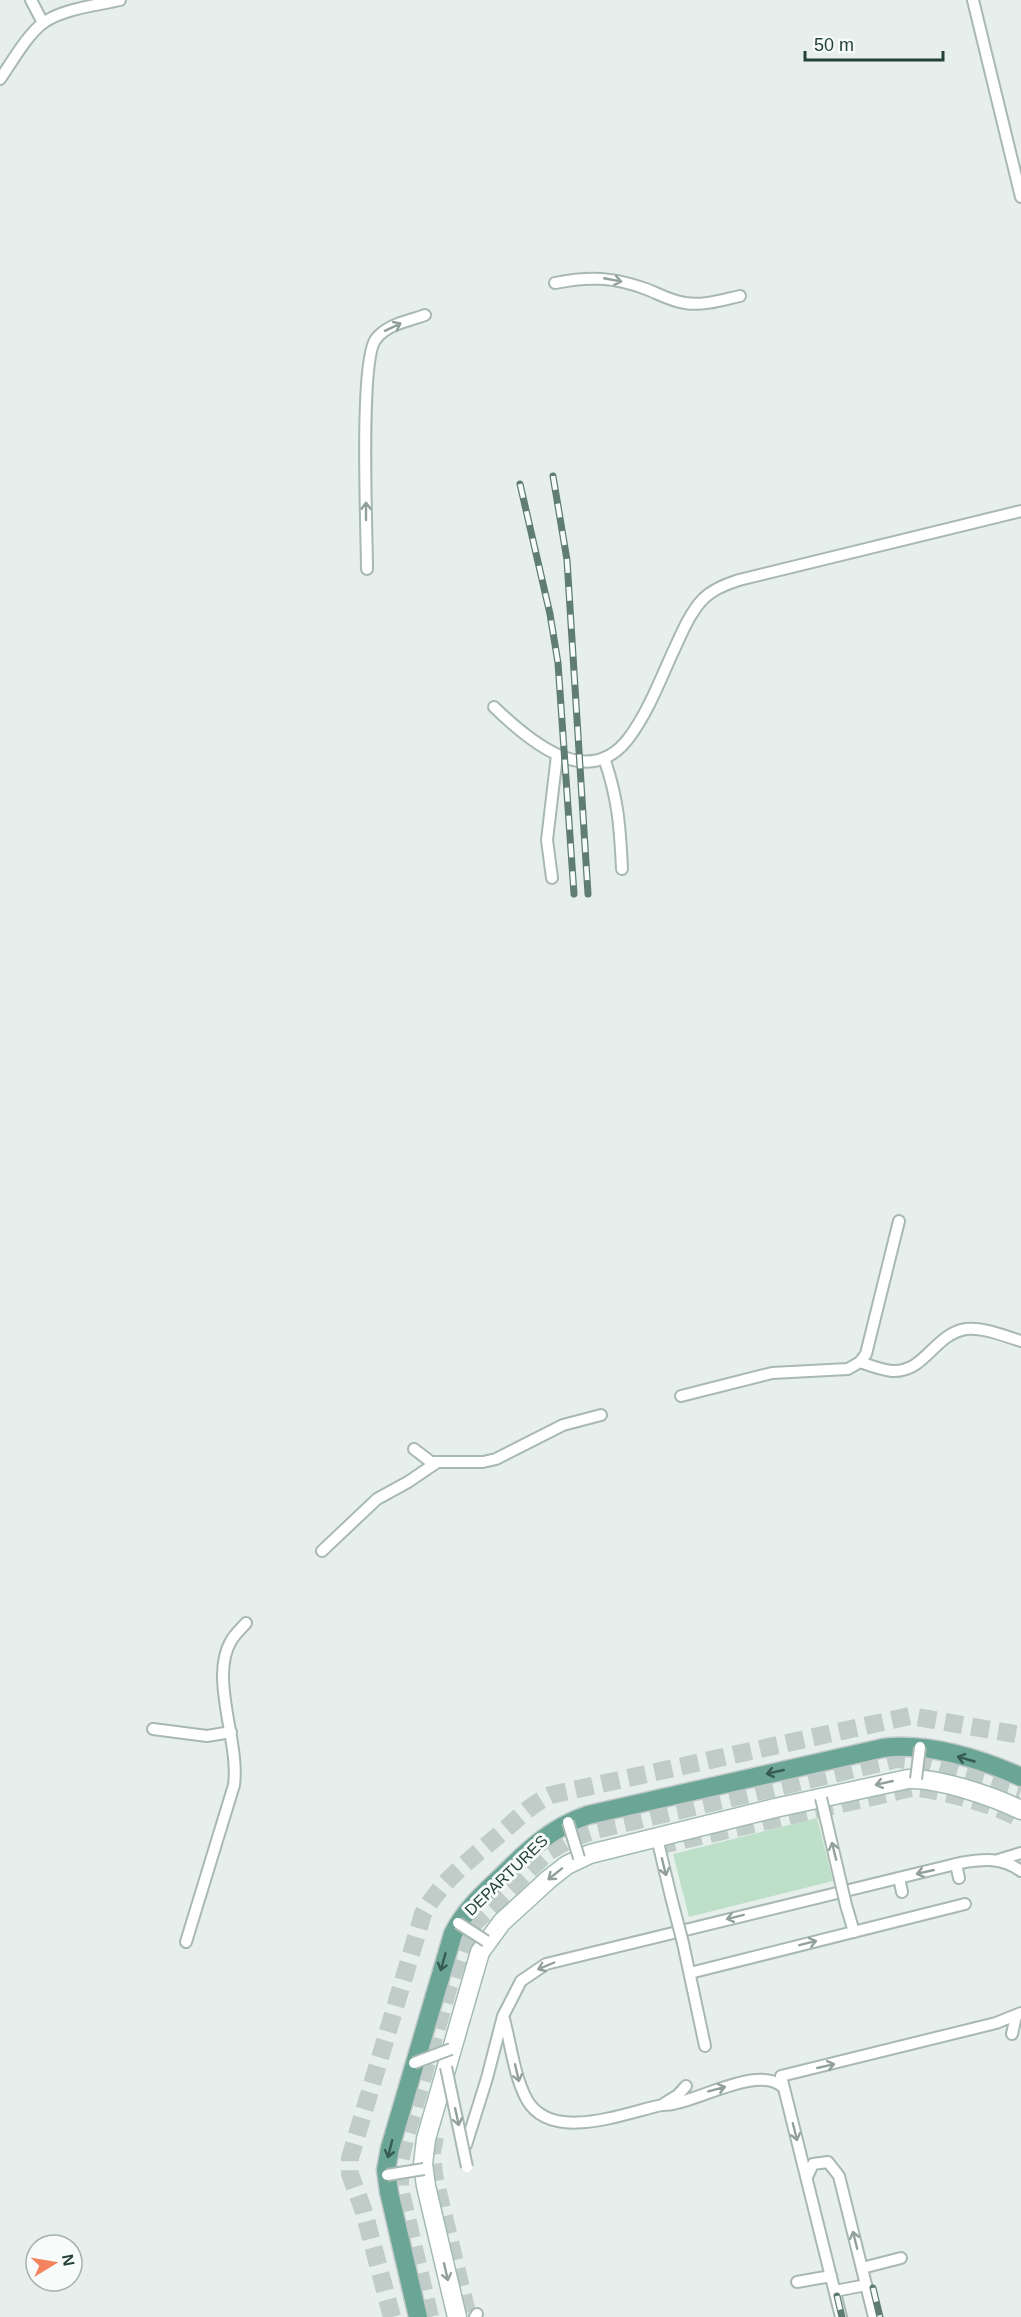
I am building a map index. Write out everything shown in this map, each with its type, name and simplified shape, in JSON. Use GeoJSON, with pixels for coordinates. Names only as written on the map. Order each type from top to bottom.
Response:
{"type":"FeatureCollection","features":[{"type":"Feature","properties":{"kind":"main road","name":"DEPARTURES"},"geometry":{"type":"LineString","coordinates":[[418,2317],[387,2175],[390,2148],[447,1947],[458,1923],[472,1904],[531,1847],[568,1822],[588,1815],[896,1746],[920,1747],[999,1768],[1021,1777]]}},
{"type":"Feature","properties":{"kind":"main road","name":"DEPARTURES"},"geometry":{"type":"LineString","coordinates":[[457,2317],[424,2169],[427,2131],[476,1962],[486,1941],[502,1922],[549,1879],[579,1858],[890,1781],[916,1779],[946,1785],[1021,1809]]}},
{"type":"Feature","properties":{"kind":"lane"},"geometry":{"type":"LineString","coordinates":[[31,0],[43,23]]}},
{"type":"Feature","properties":{"kind":"lane"},"geometry":{"type":"LineString","coordinates":[[0,79],[32,34],[43,23],[66,13],[120,0]]}},
{"type":"Feature","properties":{"kind":"lane"},"geometry":{"type":"LineString","coordinates":[[974,0],[1021,197]]}},
{"type":"Feature","properties":{"kind":"lane"},"geometry":{"type":"LineString","coordinates":[[555,283],[576,278],[598,278],[648,289],[670,300],[694,304],[740,296]]}},
{"type":"Feature","properties":{"kind":"lane"},"geometry":{"type":"LineString","coordinates":[[367,569],[366,407],[369,352],[382,332],[425,315]]}},
{"type":"Feature","properties":{"kind":"lane"},"geometry":{"type":"LineString","coordinates":[[494,707],[533,742],[557,755],[588,761],[604,758],[619,748],[636,728],[688,620],[705,597],[716,589],[739,580],[1021,511]]}},
{"type":"Feature","properties":{"kind":"lane"},"geometry":{"type":"LineString","coordinates":[[552,878],[547,840],[557,755]]}},
{"type":"Feature","properties":{"kind":"lane"},"geometry":{"type":"LineString","coordinates":[[604,758],[618,804],[622,869]]}},
{"type":"Feature","properties":{"kind":"lane"},"geometry":{"type":"LineString","coordinates":[[681,1396],[772,1373],[844,1370],[860,1362],[866,1354],[899,1221]]}},
{"type":"Feature","properties":{"kind":"lane"},"geometry":{"type":"LineString","coordinates":[[860,1362],[887,1370],[908,1370],[918,1364],[943,1339],[965,1329],[984,1330],[1021,1341]]}},
{"type":"Feature","properties":{"kind":"lane"},"geometry":{"type":"LineString","coordinates":[[414,1449],[424,1459],[436,1463],[473,1464],[490,1461],[555,1428],[602,1415]]}},
{"type":"Feature","properties":{"kind":"lane"},"geometry":{"type":"LineString","coordinates":[[322,1551],[376,1499],[408,1482],[436,1463]]}},
{"type":"Feature","properties":{"kind":"lane"},"geometry":{"type":"LineString","coordinates":[[186,1942],[234,1785],[235,1764],[224,1680],[224,1659],[231,1641],[246,1623]]}},
{"type":"Feature","properties":{"kind":"lane"},"geometry":{"type":"LineString","coordinates":[[153,1729],[207,1736],[231,1732]]}},
{"type":"Feature","properties":{"kind":"lane"},"geometry":{"type":"LineString","coordinates":[[916,1779],[920,1747]]}},
{"type":"Feature","properties":{"kind":"lane"},"geometry":{"type":"LineString","coordinates":[[821,1798],[854,1932]]}},
{"type":"Feature","properties":{"kind":"lane"},"geometry":{"type":"LineString","coordinates":[[568,1822],[579,1858]]}},
{"type":"Feature","properties":{"kind":"lane"},"geometry":{"type":"LineString","coordinates":[[657,1838],[705,2046]]}},
{"type":"Feature","properties":{"kind":"lane"},"geometry":{"type":"LineString","coordinates":[[998,1860],[1021,1853]]}},
{"type":"Feature","properties":{"kind":"lane"},"geometry":{"type":"LineString","coordinates":[[466,2145],[504,2016],[521,1981],[546,1964],[956,1864],[998,1860],[1006,1862],[1021,1872]]}},
{"type":"Feature","properties":{"kind":"lane"},"geometry":{"type":"LineString","coordinates":[[956,1864],[960,1878]]}},
{"type":"Feature","properties":{"kind":"lane"},"geometry":{"type":"LineString","coordinates":[[899,1878],[902,1892]]}},
{"type":"Feature","properties":{"kind":"lane"},"geometry":{"type":"LineString","coordinates":[[690,1973],[965,1904]]}},
{"type":"Feature","properties":{"kind":"lane"},"geometry":{"type":"LineString","coordinates":[[458,1923],[486,1941]]}},
{"type":"Feature","properties":{"kind":"lane"},"geometry":{"type":"LineString","coordinates":[[572,1957],[575,1969]]}},
{"type":"Feature","properties":{"kind":"lane"},"geometry":{"type":"LineString","coordinates":[[504,2016],[520,2085],[528,2102],[550,2120],[583,2123],[662,2105],[673,2105],[713,2090],[754,2081],[782,2082],[1018,2015]]}},
{"type":"Feature","properties":{"kind":"lane"},"geometry":{"type":"LineString","coordinates":[[1012,2034],[1018,2015]]}},
{"type":"Feature","properties":{"kind":"lane"},"geometry":{"type":"LineString","coordinates":[[414,2063],[448,2058],[467,2167]]}},
{"type":"Feature","properties":{"kind":"lane"},"geometry":{"type":"LineString","coordinates":[[777,2064],[841,2317]]}},
{"type":"Feature","properties":{"kind":"lane"},"geometry":{"type":"LineString","coordinates":[[662,2105],[678,2096],[686,2086]]}},
{"type":"Feature","properties":{"kind":"lane"},"geometry":{"type":"LineString","coordinates":[[807,2177],[813,2164],[820,2161],[828,2162],[839,2176],[874,2317]]}},
{"type":"Feature","properties":{"kind":"lane"},"geometry":{"type":"LineString","coordinates":[[387,2175],[424,2169]]}},
{"type":"Feature","properties":{"kind":"lane"},"geometry":{"type":"LineString","coordinates":[[862,2268],[901,2258]]}},
{"type":"Feature","properties":{"kind":"lane"},"geometry":{"type":"LineString","coordinates":[[797,2282],[831,2276]]}},
{"type":"Feature","properties":{"kind":"lane"},"geometry":{"type":"LineString","coordinates":[[835,2291],[866,2285]]}},
{"type":"Feature","properties":{"kind":"green space"},"geometry":{"type":"Polygon","coordinates":[[[817,1818],[833,1881],[689,1917],[673,1854],[817,1818]]]}},
{"type":"Feature","properties":{"kind":"tunnel"},"geometry":{"type":"LineString","coordinates":[[392,2317],[364,2212],[350,2174],[350,2158],[423,1914],[438,1891],[457,1871],[524,1813],[551,1795],[910,1716],[1021,1735]]}},
{"type":"Feature","properties":{"kind":"tunnel"},"geometry":{"type":"LineString","coordinates":[[430,2317],[400,2188],[400,2162],[405,2140],[448,1989],[462,1947],[473,1924],[548,1852],[570,1839],[596,1830],[897,1759],[929,1762],[1021,1790]]}},
{"type":"Feature","properties":{"kind":"tunnel"},"geometry":{"type":"LineString","coordinates":[[657,1846],[911,1788],[968,1799],[999,1809],[1021,1820]]}},
{"type":"Feature","properties":{"kind":"tunnel"},"geometry":{"type":"LineString","coordinates":[[435,2137],[432,2152],[434,2175],[468,2317]]}},
{"type":"Feature","properties":{"kind":"railway"},"geometry":{"type":"LineString","coordinates":[[553,476],[567,560],[588,894]]}},
{"type":"Feature","properties":{"kind":"railway"},"geometry":{"type":"LineString","coordinates":[[520,484],[550,614],[558,663],[574,894]]}},
{"type":"Feature","properties":{"kind":"railway"},"geometry":{"type":"LineString","coordinates":[[873,2288],[880,2317]]}},
{"type":"Feature","properties":{"kind":"railway"},"geometry":{"type":"LineString","coordinates":[[837,2296],[842,2317]]}}]}
